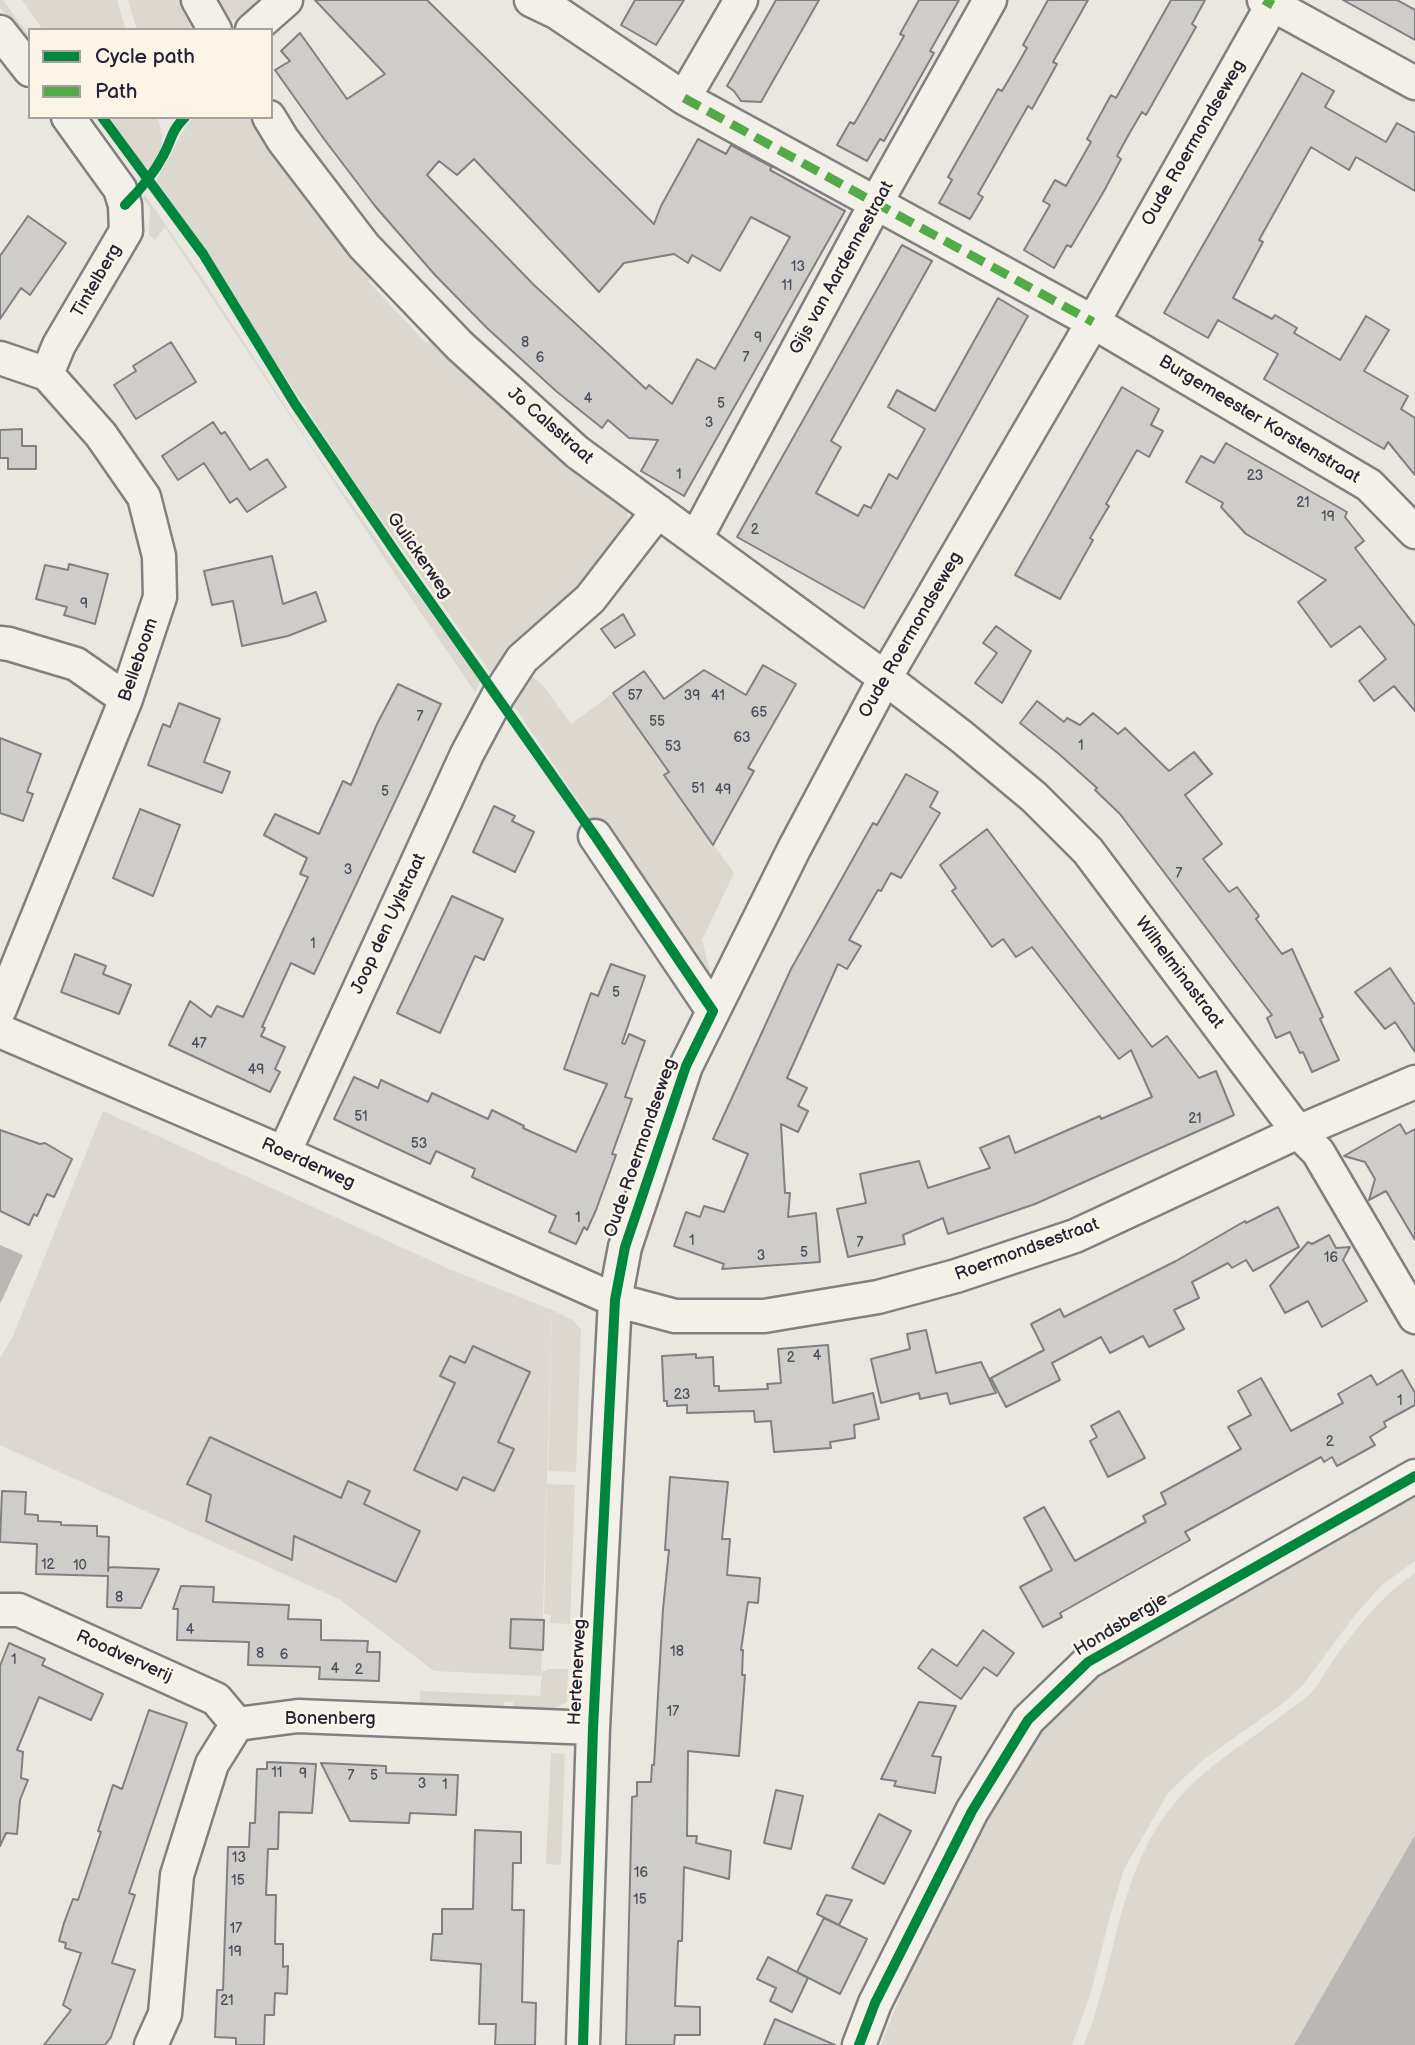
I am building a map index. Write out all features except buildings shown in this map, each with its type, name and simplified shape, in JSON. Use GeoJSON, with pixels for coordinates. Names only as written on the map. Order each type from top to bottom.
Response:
{"type":"FeatureCollection","features":[{"type":"Feature","properties":{"kind":"street"},"geometry":{"type":"LineString","coordinates":[[198,0],[214,28]]}},
{"type":"Feature","properties":{"kind":"street"},"geometry":{"type":"LineString","coordinates":[[254,28],[286,0]]}},
{"type":"Feature","properties":{"kind":"street","name":"Burgemeester Korstenstraat"},"geometry":{"type":"LineString","coordinates":[[531,0],[556,12],[684,98],[1093,321],[1369,485],[1415,532]]}},
{"type":"Feature","properties":{"kind":"street"},"geometry":{"type":"LineString","coordinates":[[684,98],[741,0]]}},
{"type":"Feature","properties":{"kind":"street","name":"Gijs van Aardennestraat"},"geometry":{"type":"LineString","coordinates":[[696,538],[876,203],[990,0]]}},
{"type":"Feature","properties":{"kind":"street"},"geometry":{"type":"LineString","coordinates":[[1271,2],[1415,83]]}},
{"type":"Feature","properties":{"kind":"street","name":"Oude Roermondseweg"},"geometry":{"type":"LineString","coordinates":[[615,1300],[625,1247],[687,1066],[794,849],[885,678],[1093,321],[1271,2]]}},
{"type":"Feature","properties":{"kind":"street"},"geometry":{"type":"LineString","coordinates":[[0,33],[28,68]]}},
{"type":"Feature","properties":{"kind":"street","name":"Tintelberg"},"geometry":{"type":"LineString","coordinates":[[47,374],[59,345],[126,231],[125,205],[120,188],[69,119]]}},
{"type":"Feature","properties":{"kind":"street","name":"Jo Calsstraat"},"geometry":{"type":"LineString","coordinates":[[270,119],[364,246],[460,346],[577,452],[885,678]]}},
{"type":"Feature","properties":{"kind":"street","name":"Belleboom"},"geometry":{"type":"LineString","coordinates":[[0,358],[47,374],[101,435],[144,497],[159,556],[160,597],[126,699],[0,1010]]}},
{"type":"Feature","properties":{"kind":"street","name":"Joop den Uylstraat"},"geometry":{"type":"LineString","coordinates":[[284,1153],[467,754],[498,696],[522,659],[590,599],[658,511]]}},
{"type":"Feature","properties":{"kind":"street"},"geometry":{"type":"LineString","coordinates":[[0,643],[9,643],[76,664],[126,699]]}},
{"type":"Feature","properties":{"kind":"street","name":"Wilhelminastraat"},"geometry":{"type":"LineString","coordinates":[[885,678],[1034,797],[1088,851],[1298,1132],[1318,1152],[1415,1317]]}},
{"type":"Feature","properties":{"kind":"street"},"geometry":{"type":"LineString","coordinates":[[596,836],[713,1010]]}},
{"type":"Feature","properties":{"kind":"street","name":"Roerderweg"},"geometry":{"type":"LineString","coordinates":[[0,1031],[615,1300]]}},
{"type":"Feature","properties":{"kind":"street","name":"Roermondsestraat"},"geometry":{"type":"LineString","coordinates":[[615,1300],[675,1316],[764,1316],[878,1297],[956,1276],[1075,1236],[1298,1132],[1415,1083]]}},
{"type":"Feature","properties":{"kind":"street","name":"Hertenerweg"},"geometry":{"type":"LineString","coordinates":[[583,2045],[593,1728],[615,1300]]}},
{"type":"Feature","properties":{"kind":"street","name":"Hondsbergje"},"geometry":{"type":"LineString","coordinates":[[859,2045],[875,2003],[972,1811],[1028,1720],[1088,1662],[1415,1476]]}},
{"type":"Feature","properties":{"kind":"street","name":"Roodververij"},"geometry":{"type":"LineString","coordinates":[[0,1610],[19,1610],[216,1699],[237,1724]]}},
{"type":"Feature","properties":{"kind":"street","name":"Bonenberg"},"geometry":{"type":"LineString","coordinates":[[237,1724],[298,1716],[593,1728]]}},
{"type":"Feature","properties":{"kind":"street"},"geometry":{"type":"LineString","coordinates":[[151,2045],[165,2014],[177,1875],[212,1764],[237,1724]]}},
{"type":"Feature","properties":{"kind":"shaded area"},"geometry":{"type":"Polygon","coordinates":[[[0,0],[3,0],[28,34],[28,44],[0,7],[0,0]]]}},
{"type":"Feature","properties":{"kind":"shaded area"},"geometry":{"type":"Polygon","coordinates":[[[22,0],[117,0],[125,28],[42,28],[22,0]]]}},
{"type":"Feature","properties":{"kind":"shaded area"},"geometry":{"type":"Polygon","coordinates":[[[128,0],[180,0],[196,28],[136,28],[128,0]]]}},
{"type":"Feature","properties":{"kind":"shaded area"},"geometry":{"type":"Polygon","coordinates":[[[214,0],[274,0],[236,21],[222,15],[214,0]]]}},
{"type":"Feature","properties":{"kind":"shaded area"},"geometry":{"type":"Polygon","coordinates":[[[108,119],[158,119],[162,144],[159,157],[150,168],[143,167],[108,119]]]}},
{"type":"Feature","properties":{"kind":"shaded area"},"geometry":{"type":"Polygon","coordinates":[[[193,119],[253,119],[280,158],[372,265],[371,278],[368,281],[426,343],[430,340],[441,340],[626,508],[629,521],[625,532],[602,564],[496,676],[490,672],[357,486],[156,184],[193,119]]]}},
{"type":"Feature","properties":{"kind":"shaded area"},"geometry":{"type":"Polygon","coordinates":[[[145,195],[315,452],[480,682],[475,692],[410,597],[165,227],[155,240],[149,235],[150,208],[143,198],[145,195]]]}},
{"type":"Feature","properties":{"kind":"shaded area"},"geometry":{"type":"Polygon","coordinates":[[[531,675],[544,687],[571,724],[613,693],[669,772],[664,776],[734,873],[702,940],[710,971],[701,982],[514,706],[531,675]]]}},
{"type":"Feature","properties":{"kind":"shaded area"},"geometry":{"type":"Polygon","coordinates":[[[103,1111],[449,1269],[552,1310],[541,1676],[434,1671],[339,1599],[0,1445],[0,1358],[13,1336],[103,1111]]]}},
{"type":"Feature","properties":{"kind":"shaded area"},"geometry":{"type":"Polygon","coordinates":[[[0,1245],[23,1255],[0,1304],[0,1245]]]}},
{"type":"Feature","properties":{"kind":"shaded area"},"geometry":{"type":"Polygon","coordinates":[[[552,1310],[573,1320],[581,1330],[576,1472],[548,1471],[552,1310]]]}},
{"type":"Feature","properties":{"kind":"shaded area"},"geometry":{"type":"Polygon","coordinates":[[[547,1484],[575,1485],[570,1624],[550,1623],[551,1615],[544,1614],[547,1484]]]}},
{"type":"Feature","properties":{"kind":"shaded area"},"geometry":{"type":"Polygon","coordinates":[[[1415,1495],[1415,1561],[1382,1585],[1355,1615],[1302,1686],[1282,1704],[1204,1759],[1168,1793],[1124,1869],[1091,1992],[1072,2045],[881,2045],[924,1935],[1024,1744],[1084,1679],[1127,1651],[1415,1495]]]}},
{"type":"Feature","properties":{"kind":"shaded area"},"geometry":{"type":"Polygon","coordinates":[[[1415,1573],[1415,1835],[1294,2045],[1084,2045],[1130,1886],[1158,1827],[1178,1799],[1203,1774],[1311,1693],[1371,1612],[1415,1573]]]}},
{"type":"Feature","properties":{"kind":"shaded area"},"geometry":{"type":"Polygon","coordinates":[[[568,1669],[567,1702],[551,1710],[513,1708],[513,1702],[504,1702],[504,1708],[420,1705],[420,1691],[540,1696],[542,1671],[568,1669]]]}},
{"type":"Feature","properties":{"kind":"shaded area"},"geometry":{"type":"Polygon","coordinates":[[[551,1753],[565,1754],[561,1865],[546,1864],[551,1753]]]}},
{"type":"Feature","properties":{"kind":"shaded area"},"geometry":{"type":"Polygon","coordinates":[[[1415,1835],[1415,2045],[1294,2045],[1415,1835]]]}},
{"type":"Feature","properties":{"kind":"marked path"},"geometry":{"type":"LineString","coordinates":[[1264,0],[1273,5]]}},
{"type":"Feature","properties":{"kind":"marked path"},"geometry":{"type":"LineString","coordinates":[[684,98],[1093,322]]}},
{"type":"Feature","properties":{"kind":"cycle path","name":"Gulickerweg"},"geometry":{"type":"LineString","coordinates":[[103,119],[203,254],[295,404],[713,1011],[686,1066],[625,1247],[615,1300],[593,1728],[583,2045]]}},
{"type":"Feature","properties":{"kind":"cycle path"},"geometry":{"type":"LineString","coordinates":[[125,205],[155,169],[183,119]]}},
{"type":"Feature","properties":{"kind":"cycle path"},"geometry":{"type":"LineString","coordinates":[[859,2045],[875,2003],[972,1811],[1028,1720],[1088,1662],[1415,1476]]}}]}
